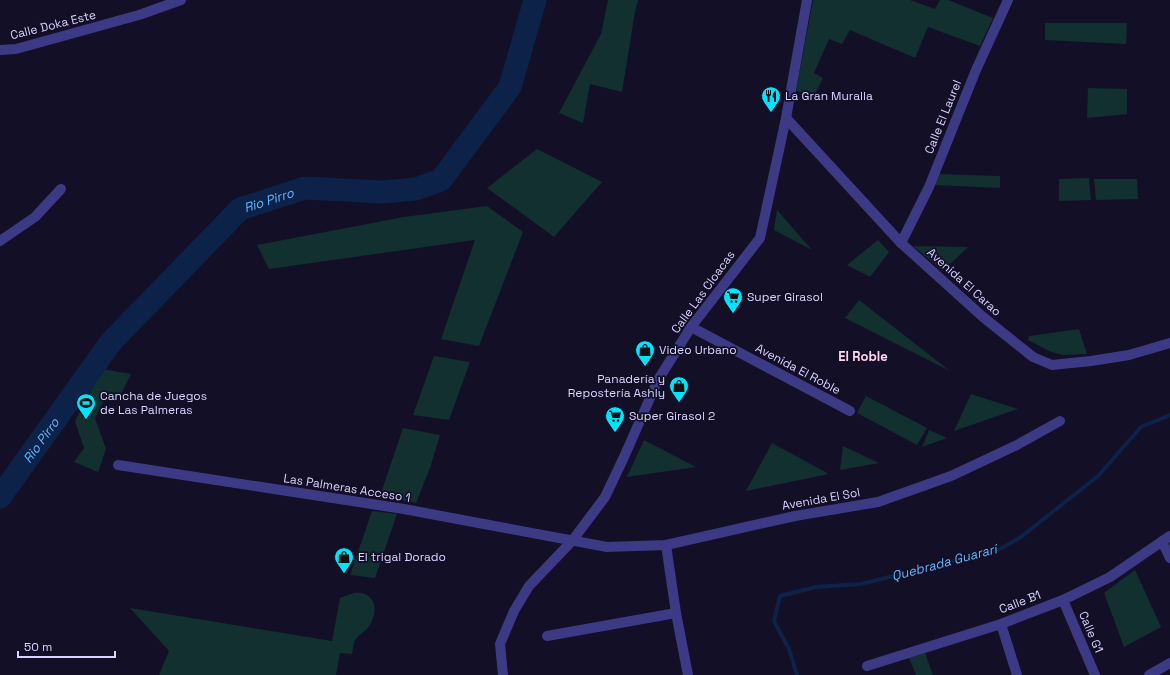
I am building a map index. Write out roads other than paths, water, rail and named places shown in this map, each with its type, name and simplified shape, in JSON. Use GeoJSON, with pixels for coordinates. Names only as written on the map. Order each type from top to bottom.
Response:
{"type":"FeatureCollection","features":[{"type":"Feature","properties":{"kind":"street","name":"Calle Doka Este"},"geometry":{"type":"LineString","coordinates":[[0,50],[16,49],[139,16],[181,0]]}},
{"type":"Feature","properties":{"kind":"street","name":"Calle Las Cloacas"},"geometry":{"type":"LineString","coordinates":[[503,675],[500,644],[514,611],[529,586],[572,541],[605,498],[658,380],[691,327],[760,238],[786,118],[807,0]]}},
{"type":"Feature","properties":{"kind":"street","name":"Calle El Laurel"},"geometry":{"type":"LineString","coordinates":[[901,243],[928,186],[976,70],[1008,0]]}},
{"type":"Feature","properties":{"kind":"street","name":"Avenida El Carao"},"geometry":{"type":"LineString","coordinates":[[786,118],[901,243],[983,317],[1033,357],[1052,365],[1129,355],[1170,343]]}},
{"type":"Feature","properties":{"kind":"street"},"geometry":{"type":"LineString","coordinates":[[0,241],[35,217],[61,189]]}},
{"type":"Feature","properties":{"kind":"street","name":"Avenida El Roble"},"geometry":{"type":"LineString","coordinates":[[691,327],[850,411]]}},
{"type":"Feature","properties":{"kind":"street","name":"Avenida El Sol"},"geometry":{"type":"LineString","coordinates":[[572,541],[607,547],[666,545],[795,516],[878,502],[951,476],[1017,445],[1060,422]]}},
{"type":"Feature","properties":{"kind":"street","name":"Las Palmeras Acceso 1"},"geometry":{"type":"LineString","coordinates":[[118,465],[404,510],[572,541]]}},
{"type":"Feature","properties":{"kind":"street"},"geometry":{"type":"LineString","coordinates":[[1166,539],[1170,558]]}},
{"type":"Feature","properties":{"kind":"street","name":"Calle B1"},"geometry":{"type":"LineString","coordinates":[[867,666],[1001,624],[1063,600],[1110,577],[1166,539]]}},
{"type":"Feature","properties":{"kind":"street"},"geometry":{"type":"LineString","coordinates":[[666,545],[676,613],[688,675]]}},
{"type":"Feature","properties":{"kind":"street","name":"Calle G1"},"geometry":{"type":"LineString","coordinates":[[1063,600],[1095,675]]}},
{"type":"Feature","properties":{"kind":"street"},"geometry":{"type":"LineString","coordinates":[[547,636],[676,613]]}},
{"type":"Feature","properties":{"kind":"street"},"geometry":{"type":"LineString","coordinates":[[1001,624],[1017,675]]}},
{"type":"Feature","properties":{"kind":"street"},"geometry":{"type":"LineString","coordinates":[[1149,675],[1170,663]]}},
{"type":"Feature","properties":{"kind":"waterway","name":"Rio Pirro"},"geometry":{"type":"LineString","coordinates":[[0,497],[111,342],[240,209],[305,188],[383,192],[416,189],[441,180],[510,87],[535,0]]}},
{"type":"Feature","properties":{"kind":"waterway","name":"Quebrada Guararí"},"geometry":{"type":"LineString","coordinates":[[797,675],[789,649],[774,621],[780,596],[816,587],[861,584],[998,550],[1021,537],[1098,476],[1141,427],[1170,415]]}},
{"type":"Feature","properties":{"kind":"place","name":"La Gran Muralla"},"geometry":{"type":"Point","coordinates":[771,113]}},
{"type":"Feature","properties":{"kind":"place","name":"Super Girasol"},"geometry":{"type":"Point","coordinates":[733,314]}},
{"type":"Feature","properties":{"kind":"place","name":"Video Urbano"},"geometry":{"type":"Point","coordinates":[645,367]}},
{"type":"Feature","properties":{"kind":"place","name":"Panadería y Repostería Ashly"},"geometry":{"type":"Point","coordinates":[679,403]}},
{"type":"Feature","properties":{"kind":"place","name":"Cancha de Juegos de Las Palmeras"},"geometry":{"type":"Point","coordinates":[86,420]}},
{"type":"Feature","properties":{"kind":"place","name":"Super Girasol 2"},"geometry":{"type":"Point","coordinates":[615,433]}},
{"type":"Feature","properties":{"kind":"place","name":"El trigal Dorado"},"geometry":{"type":"Point","coordinates":[344,574]}},
{"type":"Feature","properties":{"kind":"district","name":"El Roble"},"geometry":{"type":"Point","coordinates":[863,356]}}]}
